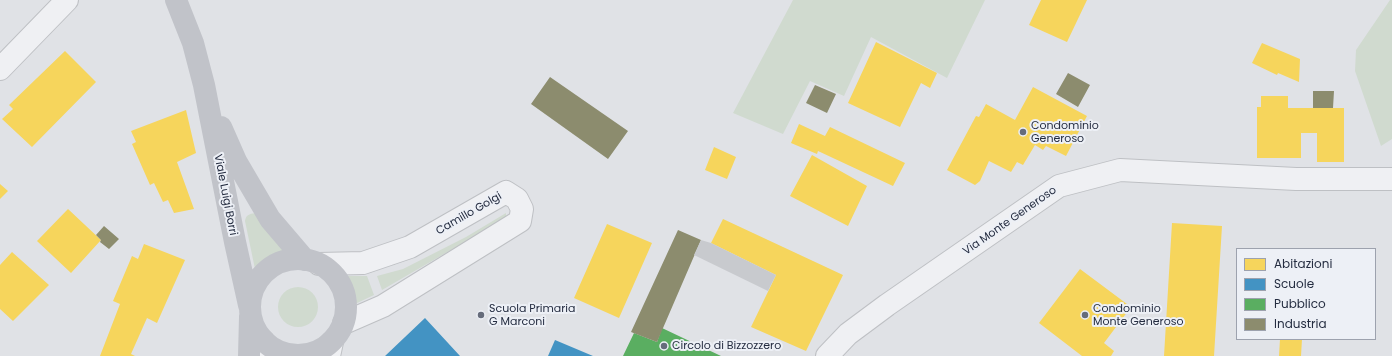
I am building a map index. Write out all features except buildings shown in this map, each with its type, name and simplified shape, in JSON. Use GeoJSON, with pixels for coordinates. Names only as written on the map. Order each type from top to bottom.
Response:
{"type":"FeatureCollection","features":[{"type":"Feature","properties":{"kind":"main road","name":"Viale Luigi Borri"},"geometry":{"type":"LineString","coordinates":[[176,0],[193,43],[204,85],[234,242],[260,351]]}},
{"type":"Feature","properties":{"kind":"main road","name":"Viale Luigi Borri"},"geometry":{"type":"LineString","coordinates":[[204,85],[236,161],[270,219],[312,262]]}},
{"type":"Feature","properties":{"kind":"main road"},"geometry":{"type":"LineString","coordinates":[[250,311],[252,290],[261,276],[274,265],[289,260],[312,262],[332,274],[342,287],[346,303],[344,323],[340,332],[325,351],[301,356],[260,351]]}},
{"type":"Feature","properties":{"kind":"street"},"geometry":{"type":"LineString","coordinates":[[0,69],[67,0]]}},
{"type":"Feature","properties":{"kind":"street","name":"Via Monte Generoso"},"geometry":{"type":"LineString","coordinates":[[827,356],[848,334],[887,305],[1059,186],[1120,170],[1289,179],[1392,179]]}},
{"type":"Feature","properties":{"kind":"street","name":"Camillo Golgi"},"geometry":{"type":"LineString","coordinates":[[312,262],[363,263],[410,247],[506,192],[517,199],[522,209],[520,221],[383,306],[344,323]]}},
{"type":"Feature","properties":{"kind":"shaded area"},"geometry":{"type":"Polygon","coordinates":[[[793,0],[985,0],[947,78],[871,37],[844,96],[810,81],[783,134],[733,113],[793,0]]]}},
{"type":"Feature","properties":{"kind":"shaded area"},"geometry":{"type":"Polygon","coordinates":[[[1390,0],[1392,0],[1392,139],[1381,146],[1355,71],[1356,50],[1390,0]]]}},
{"type":"Feature","properties":{"kind":"shaded area"},"geometry":{"type":"Polygon","coordinates":[[[255,213],[285,252],[271,258],[255,269],[245,221],[248,215],[255,213]]]}},
{"type":"Feature","properties":{"kind":"shaded area"},"geometry":{"type":"Polygon","coordinates":[[[506,213],[506,218],[382,290],[377,276],[403,269],[466,237],[506,213]]]}},
{"type":"Feature","properties":{"kind":"shaded area"},"geometry":{"type":"Polygon","coordinates":[[[367,276],[374,295],[355,304],[352,302],[344,279],[344,277],[367,276]]]}},
{"type":"Feature","properties":{"kind":"shaded area"},"geometry":{"type":"Polygon","coordinates":[[[298,287],[312,293],[318,307],[312,321],[298,327],[284,321],[278,307],[284,293],[298,287]]]}},
{"type":"Feature","properties":{"kind":"place","name":"Condominio Generoso"},"geometry":{"type":"Point","coordinates":[1023,132]}},
{"type":"Feature","properties":{"kind":"place","name":"Scuola Primaria G Marconi"},"geometry":{"type":"Point","coordinates":[481,315]}},
{"type":"Feature","properties":{"kind":"place","name":"Condominio Monte Generoso"},"geometry":{"type":"Point","coordinates":[1085,315]}},
{"type":"Feature","properties":{"kind":"place","name":"Circolo di Bizzozzero"},"geometry":{"type":"Point","coordinates":[664,346]}}]}
